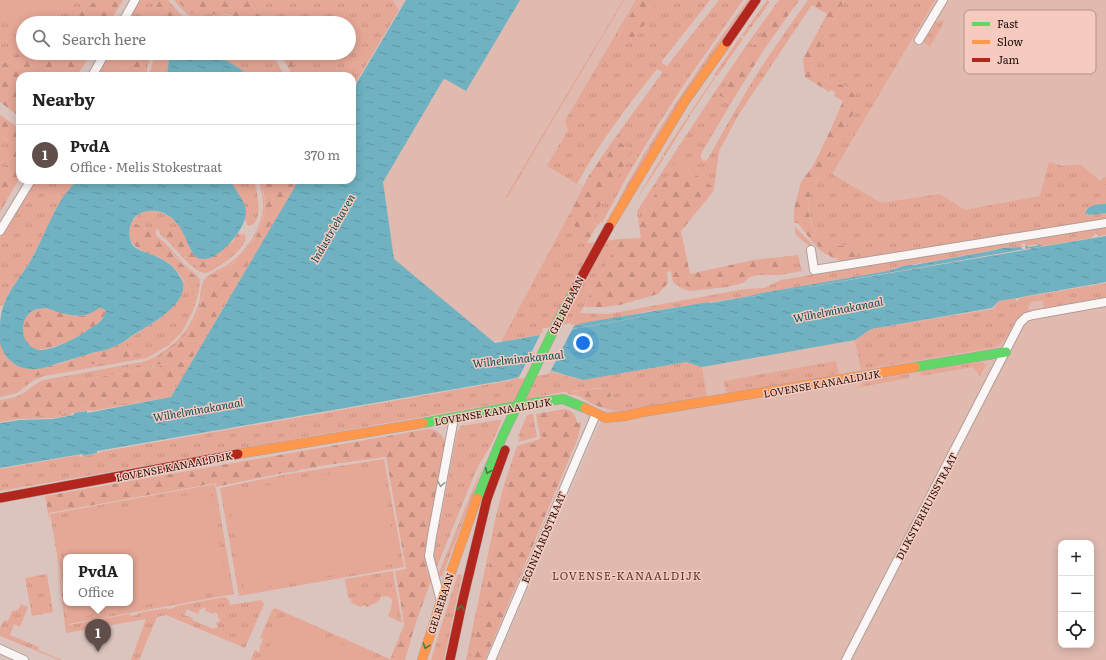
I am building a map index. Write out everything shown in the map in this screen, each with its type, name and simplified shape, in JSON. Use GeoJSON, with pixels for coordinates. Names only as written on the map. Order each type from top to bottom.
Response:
{"type":"FeatureCollection","features":[{"type":"Feature","properties":{"kind":"street"},"geometry":{"type":"LineString","coordinates":[[126,16],[136,0]]}},
{"type":"Feature","properties":{"kind":"street","name":"GELREBAAN"},"geometry":{"type":"LineString","coordinates":[[422,660],[440,601],[473,507],[559,318],[613,226],[653,153],[685,101],[756,0]]}},
{"type":"Feature","properties":{"kind":"street","name":"GELREBAAN"},"geometry":{"type":"LineString","coordinates":[[613,226],[691,104],[763,0]]}},
{"type":"Feature","properties":{"kind":"street"},"geometry":{"type":"LineString","coordinates":[[919,40],[943,0]]}},
{"type":"Feature","properties":{"kind":"street"},"geometry":{"type":"LineString","coordinates":[[94,72],[101,60]]}},
{"type":"Feature","properties":{"kind":"street"},"geometry":{"type":"LineString","coordinates":[[0,232],[29,184]]}},
{"type":"Feature","properties":{"kind":"street"},"geometry":{"type":"LineString","coordinates":[[811,250],[814,270],[1106,223]]}},
{"type":"Feature","properties":{"kind":"street"},"geometry":{"type":"LineString","coordinates":[[1006,352],[1020,323],[1026,317],[1106,302]]}},
{"type":"Feature","properties":{"kind":"street","name":"LOVENSE KANAALDIJK"},"geometry":{"type":"LineString","coordinates":[[0,498],[246,452],[563,399],[606,418],[626,416],[1006,352]]}},
{"type":"Feature","properties":{"kind":"street","name":"DIJKSTERHUISSTRAAT"},"geometry":{"type":"LineString","coordinates":[[846,660],[1006,352]]}},
{"type":"Feature","properties":{"kind":"street","name":"EGINHARDSTRAAT"},"geometry":{"type":"LineString","coordinates":[[491,660],[596,414]]}},
{"type":"Feature","properties":{"kind":"street"},"geometry":{"type":"LineString","coordinates":[[440,601],[429,556],[454,418]]}},
{"type":"Feature","properties":{"kind":"street","name":"GELREBAAN"},"geometry":{"type":"LineString","coordinates":[[450,660],[487,499],[507,434]]}},
{"type":"Feature","properties":{"kind":"street"},"geometry":{"type":"LineString","coordinates":[[0,650],[24,660]]}},
{"type":"Feature","properties":{"kind":"shaded area"},"geometry":{"type":"Polygon","coordinates":[[[390,0],[413,0],[403,18],[390,0]]]}},
{"type":"Feature","properties":{"kind":"shaded area"},"geometry":{"type":"Polygon","coordinates":[[[506,0],[637,0],[571,129],[549,166],[585,187],[503,339],[492,342],[376,259],[372,178],[440,67],[506,0]]]}},
{"type":"Feature","properties":{"kind":"shaded area"},"geometry":{"type":"Polygon","coordinates":[[[923,0],[1106,0],[1106,189],[964,212],[881,205],[829,175],[923,0]]]}},
{"type":"Feature","properties":{"kind":"shaded area"},"geometry":{"type":"Polygon","coordinates":[[[1106,288],[1106,660],[497,660],[618,381],[1106,288]]]}},
{"type":"Feature","properties":{"kind":"green space"},"geometry":{"type":"Polygon","coordinates":[[[0,0],[97,0],[74,16],[16,16],[16,56],[0,66],[0,0]]]}},
{"type":"Feature","properties":{"kind":"green space"},"geometry":{"type":"Polygon","coordinates":[[[0,0],[80,0],[56,16],[16,16],[16,23],[0,22],[0,0]]]}},
{"type":"Feature","properties":{"kind":"green space"},"geometry":{"type":"Polygon","coordinates":[[[97,0],[123,0],[113,16],[74,16],[97,0]]]}},
{"type":"Feature","properties":{"kind":"green space"},"geometry":{"type":"Polygon","coordinates":[[[140,0],[160,0],[151,16],[131,16],[140,0]]]}},
{"type":"Feature","properties":{"kind":"green space"},"geometry":{"type":"Polygon","coordinates":[[[160,0],[165,0],[179,16],[151,16],[160,0]]]}},
{"type":"Feature","properties":{"kind":"green space"},"geometry":{"type":"Polygon","coordinates":[[[165,0],[168,0],[182,16],[179,16],[165,0]]]}},
{"type":"Feature","properties":{"kind":"green space"},"geometry":{"type":"Polygon","coordinates":[[[174,0],[177,0],[187,11],[193,14],[218,14],[230,16],[192,16],[184,11],[174,0]]]}},
{"type":"Feature","properties":{"kind":"green space"},"geometry":{"type":"Polygon","coordinates":[[[177,0],[248,0],[259,16],[233,16],[227,14],[198,15],[187,11],[177,0]]]}},
{"type":"Feature","properties":{"kind":"green space"},"geometry":{"type":"Polygon","coordinates":[[[248,0],[392,0],[399,10],[356,82],[356,72],[299,72],[291,60],[356,60],[356,16],[259,16],[248,0]]]}},
{"type":"Feature","properties":{"kind":"green space"},"geometry":{"type":"Polygon","coordinates":[[[623,0],[507,198],[505,198],[623,0]]]}},
{"type":"Feature","properties":{"kind":"green space"},"geometry":{"type":"Polygon","coordinates":[[[636,0],[639,0],[617,37],[626,43],[641,29],[659,0],[710,0],[662,61],[662,63],[667,66],[719,0],[743,0],[683,86],[656,128],[626,178],[602,223],[600,222],[599,225],[592,222],[593,218],[632,150],[614,139],[662,73],[661,71],[657,69],[625,110],[604,139],[577,184],[547,166],[568,130],[565,121],[566,119],[636,0]]]}},
{"type":"Feature","properties":{"kind":"green space"},"geometry":{"type":"Polygon","coordinates":[[[639,0],[659,0],[641,30],[627,43],[617,38],[639,0]]]}},
{"type":"Feature","properties":{"kind":"green space"},"geometry":{"type":"Polygon","coordinates":[[[748,0],[752,0],[616,205],[661,126],[712,49],[748,0]]]}},
{"type":"Feature","properties":{"kind":"green space"},"geometry":{"type":"Polygon","coordinates":[[[767,0],[770,2],[744,37],[742,35],[767,0]]]}},
{"type":"Feature","properties":{"kind":"green space"},"geometry":{"type":"Polygon","coordinates":[[[779,0],[787,0],[719,95],[731,103],[701,154],[701,158],[704,161],[709,157],[728,122],[779,41],[808,0],[815,0],[739,114],[719,151],[714,188],[697,177],[678,161],[645,210],[641,220],[638,219],[637,211],[724,78],[779,0]]]}},
{"type":"Feature","properties":{"kind":"green space"},"geometry":{"type":"Polygon","coordinates":[[[787,0],[799,0],[765,48],[731,103],[719,95],[787,0]]]}},
{"type":"Feature","properties":{"kind":"green space"},"geometry":{"type":"Polygon","coordinates":[[[815,0],[844,0],[811,62],[812,69],[831,84],[834,81],[851,90],[854,96],[861,100],[813,189],[808,205],[809,214],[815,231],[822,239],[830,244],[839,246],[854,244],[857,255],[856,258],[840,259],[832,257],[810,239],[798,223],[794,223],[794,209],[801,182],[813,166],[843,101],[834,96],[835,92],[831,90],[829,92],[805,77],[803,59],[827,14],[811,5],[815,0]]]}},
{"type":"Feature","properties":{"kind":"green space"},"geometry":{"type":"Polygon","coordinates":[[[844,0],[935,0],[832,174],[881,203],[940,194],[965,210],[1040,196],[1049,162],[1063,166],[1081,164],[1100,181],[1106,177],[1106,204],[1092,206],[1085,210],[1087,215],[1106,213],[1106,220],[846,263],[835,259],[818,248],[810,239],[836,259],[854,258],[857,255],[854,244],[835,245],[822,239],[813,227],[809,209],[810,196],[821,172],[861,100],[854,96],[847,87],[834,81],[832,84],[821,78],[811,66],[811,62],[844,0]]]}},
{"type":"Feature","properties":{"kind":"green space"},"geometry":{"type":"Polygon","coordinates":[[[945,20],[930,47],[924,42],[935,22],[945,20]]]}},
{"type":"Feature","properties":{"kind":"green space"},"geometry":{"type":"Polygon","coordinates":[[[740,37],[743,39],[717,76],[714,75],[740,37]]]}},
{"type":"Feature","properties":{"kind":"green space"},"geometry":{"type":"Polygon","coordinates":[[[16,56],[16,60],[87,60],[79,72],[16,72],[16,114],[0,102],[0,66],[16,56]]]}},
{"type":"Feature","properties":{"kind":"green space"},"geometry":{"type":"Polygon","coordinates":[[[105,60],[125,60],[118,72],[97,72],[105,60]]]}},
{"type":"Feature","properties":{"kind":"green space"},"geometry":{"type":"Polygon","coordinates":[[[125,60],[147,60],[144,72],[118,72],[125,60]]]}},
{"type":"Feature","properties":{"kind":"green space"},"geometry":{"type":"Polygon","coordinates":[[[147,60],[150,60],[147,72],[144,72],[147,60]]]}},
{"type":"Feature","properties":{"kind":"green space"},"geometry":{"type":"Polygon","coordinates":[[[172,60],[168,72],[150,72],[153,61],[172,60]]]}},
{"type":"Feature","properties":{"kind":"green space"},"geometry":{"type":"Polygon","coordinates":[[[226,60],[275,60],[283,72],[244,72],[226,60]]]}},
{"type":"Feature","properties":{"kind":"green space"},"geometry":{"type":"Polygon","coordinates":[[[284,60],[291,60],[299,72],[291,72],[284,60]]]}},
{"type":"Feature","properties":{"kind":"green space"},"geometry":{"type":"Polygon","coordinates":[[[713,77],[715,78],[691,114],[690,113],[713,77]]]}},
{"type":"Feature","properties":{"kind":"green space"},"geometry":{"type":"Polygon","coordinates":[[[688,114],[690,116],[665,156],[663,154],[686,119],[689,117],[687,116],[688,114]]]}},
{"type":"Feature","properties":{"kind":"green space"},"geometry":{"type":"Polygon","coordinates":[[[0,115],[16,126],[16,146],[0,136],[0,115]]]}},
{"type":"Feature","properties":{"kind":"green space"},"geometry":{"type":"Polygon","coordinates":[[[0,136],[16,146],[16,150],[0,177],[0,136]]]}},
{"type":"Feature","properties":{"kind":"green space"},"geometry":{"type":"Polygon","coordinates":[[[614,139],[633,150],[593,218],[592,222],[597,225],[587,243],[579,236],[574,225],[571,211],[588,177],[614,139]]]}},
{"type":"Feature","properties":{"kind":"green space"},"geometry":{"type":"Polygon","coordinates":[[[16,150],[16,184],[0,212],[0,177],[16,150]]]}},
{"type":"Feature","properties":{"kind":"green space"},"geometry":{"type":"Polygon","coordinates":[[[662,156],[664,158],[636,200],[661,159],[662,156]]]}},
{"type":"Feature","properties":{"kind":"green space"},"geometry":{"type":"Polygon","coordinates":[[[678,160],[682,165],[714,188],[713,192],[681,231],[690,274],[753,260],[781,257],[779,270],[747,275],[740,280],[716,286],[689,287],[678,282],[675,277],[672,278],[671,271],[667,272],[668,283],[658,294],[620,305],[604,307],[584,306],[620,239],[641,238],[638,219],[641,220],[645,210],[678,160]]]}},
{"type":"Feature","properties":{"kind":"green space"},"geometry":{"type":"Polygon","coordinates":[[[32,184],[74,184],[61,200],[31,260],[8,294],[4,304],[0,307],[0,238],[32,184]]]}},
{"type":"Feature","properties":{"kind":"green space"},"geometry":{"type":"Polygon","coordinates":[[[232,184],[255,184],[258,199],[258,213],[257,220],[253,224],[248,226],[246,223],[245,208],[232,184]]]}},
{"type":"Feature","properties":{"kind":"green space"},"geometry":{"type":"Polygon","coordinates":[[[260,184],[262,184],[263,189],[264,211],[258,231],[250,246],[237,260],[206,281],[199,310],[185,336],[179,343],[163,355],[136,369],[192,358],[294,184],[297,184],[171,397],[71,413],[71,415],[52,418],[17,419],[0,422],[0,420],[11,418],[51,415],[81,408],[92,408],[167,396],[190,360],[99,377],[68,382],[67,379],[38,385],[20,397],[13,400],[0,402],[0,400],[11,398],[25,392],[35,384],[44,380],[142,362],[156,356],[170,346],[181,336],[190,324],[199,303],[204,280],[234,260],[251,241],[259,226],[263,210],[263,199],[260,184]]]}},
{"type":"Feature","properties":{"kind":"green space"},"geometry":{"type":"Polygon","coordinates":[[[262,184],[294,184],[192,358],[136,369],[136,366],[158,358],[179,343],[194,322],[201,305],[206,281],[238,259],[253,242],[263,221],[265,205],[262,184]]]}},
{"type":"Feature","properties":{"kind":"green space"},"geometry":{"type":"Polygon","coordinates":[[[147,211],[163,213],[179,225],[182,229],[161,229],[161,233],[185,258],[244,239],[242,235],[244,233],[246,239],[232,257],[213,270],[204,273],[187,262],[160,234],[159,230],[156,229],[156,235],[184,264],[196,274],[200,280],[199,291],[193,311],[182,332],[169,345],[147,358],[44,376],[34,380],[17,393],[0,397],[0,395],[17,391],[37,376],[133,356],[124,342],[161,318],[177,302],[182,293],[183,284],[175,270],[195,296],[195,275],[147,229],[132,222],[138,215],[147,211]]]}},
{"type":"Feature","properties":{"kind":"green space"},"geometry":{"type":"Polygon","coordinates":[[[571,211],[574,225],[587,243],[620,239],[580,313],[608,314],[745,289],[764,288],[781,280],[1106,226],[1106,235],[1099,236],[1095,234],[1091,238],[1043,246],[1039,244],[1025,246],[1025,243],[1021,244],[1022,247],[1002,248],[921,263],[920,260],[920,263],[888,271],[750,296],[644,312],[573,326],[570,323],[543,328],[542,332],[544,334],[501,342],[571,211]]]}},
{"type":"Feature","properties":{"kind":"green space"},"geometry":{"type":"Polygon","coordinates":[[[132,222],[147,229],[155,229],[155,235],[198,279],[195,296],[170,264],[134,245],[130,239],[129,232],[132,222]]]}},
{"type":"Feature","properties":{"kind":"green space"},"geometry":{"type":"Polygon","coordinates":[[[795,227],[813,245],[809,246],[795,234],[795,227]]]}},
{"type":"Feature","properties":{"kind":"green space"},"geometry":{"type":"Polygon","coordinates":[[[161,229],[182,229],[191,251],[195,256],[217,255],[233,241],[238,233],[242,235],[244,239],[227,260],[215,268],[204,271],[186,258],[161,233],[161,229]]]}},
{"type":"Feature","properties":{"kind":"green space"},"geometry":{"type":"Polygon","coordinates":[[[798,255],[802,271],[779,275],[758,275],[749,277],[743,283],[727,287],[690,291],[683,289],[673,282],[672,278],[740,280],[747,275],[779,270],[781,257],[798,255]]]}},
{"type":"Feature","properties":{"kind":"green space"},"geometry":{"type":"Polygon","coordinates":[[[1106,283],[1106,297],[1044,308],[1043,300],[1031,302],[1028,307],[1029,311],[1018,318],[1006,339],[996,347],[861,370],[855,340],[871,329],[993,309],[999,301],[1016,298],[1016,301],[1019,300],[1019,298],[1106,283]]]}},
{"type":"Feature","properties":{"kind":"green space"},"geometry":{"type":"Polygon","coordinates":[[[46,308],[75,316],[86,315],[99,308],[106,311],[97,324],[69,341],[49,348],[33,348],[25,341],[23,336],[23,325],[27,316],[33,311],[46,308]]]}},
{"type":"Feature","properties":{"kind":"green space"},"geometry":{"type":"Polygon","coordinates":[[[0,340],[5,354],[12,363],[22,367],[47,367],[124,342],[133,357],[37,376],[17,391],[0,395],[0,340]]]}},
{"type":"Feature","properties":{"kind":"green space"},"geometry":{"type":"Polygon","coordinates":[[[191,360],[167,396],[92,408],[81,408],[54,415],[28,416],[0,420],[0,402],[13,400],[20,397],[37,385],[67,379],[68,382],[83,380],[191,360]]]}},
{"type":"Feature","properties":{"kind":"green space"},"geometry":{"type":"Polygon","coordinates":[[[836,361],[839,374],[726,394],[724,381],[836,361]]]}},
{"type":"Feature","properties":{"kind":"green space"},"geometry":{"type":"Polygon","coordinates":[[[686,362],[702,367],[707,397],[620,412],[599,407],[596,406],[608,409],[611,398],[607,388],[574,391],[572,393],[583,399],[564,392],[503,405],[502,403],[209,454],[209,457],[202,458],[201,456],[0,491],[0,469],[80,455],[80,457],[100,452],[552,372],[582,380],[686,362]]]}},
{"type":"Feature","properties":{"kind":"green space"},"geometry":{"type":"Polygon","coordinates":[[[982,362],[986,365],[980,376],[973,367],[921,376],[920,371],[982,362]]]}},
{"type":"Feature","properties":{"kind":"green space"},"geometry":{"type":"Polygon","coordinates":[[[909,374],[910,378],[854,388],[860,386],[863,381],[909,374]]]}},
{"type":"Feature","properties":{"kind":"green space"},"geometry":{"type":"Polygon","coordinates":[[[607,388],[611,398],[608,409],[594,405],[572,393],[582,390],[607,388]]]}},
{"type":"Feature","properties":{"kind":"green space"},"geometry":{"type":"Polygon","coordinates":[[[564,409],[573,413],[577,423],[581,422],[577,440],[485,660],[471,660],[490,572],[489,571],[475,633],[502,503],[519,448],[543,441],[542,433],[544,432],[543,430],[539,431],[536,414],[564,409]]]}},
{"type":"Feature","properties":{"kind":"green space"},"geometry":{"type":"Polygon","coordinates":[[[533,414],[537,437],[518,442],[520,437],[518,436],[527,415],[533,414]]]}},
{"type":"Feature","properties":{"kind":"green space"},"geometry":{"type":"Polygon","coordinates":[[[502,420],[491,445],[473,478],[436,569],[434,553],[457,432],[461,426],[502,420]]]}},
{"type":"Feature","properties":{"kind":"green space"},"geometry":{"type":"Polygon","coordinates":[[[428,429],[439,433],[446,443],[426,559],[426,568],[431,581],[416,622],[405,660],[390,660],[405,625],[395,571],[406,569],[386,457],[319,466],[216,487],[216,483],[49,513],[50,524],[45,496],[428,429]]]}},
{"type":"Feature","properties":{"kind":"green space"},"geometry":{"type":"Polygon","coordinates":[[[543,430],[543,441],[519,448],[502,503],[482,599],[489,571],[490,572],[471,660],[466,660],[496,516],[504,485],[517,446],[540,439],[539,431],[543,430]]]}},
{"type":"Feature","properties":{"kind":"green space"},"geometry":{"type":"Polygon","coordinates":[[[489,456],[479,477],[442,577],[438,575],[477,479],[489,456]]]}},
{"type":"Feature","properties":{"kind":"green space"},"geometry":{"type":"Polygon","coordinates":[[[384,459],[404,567],[239,596],[220,488],[283,475],[384,459]]]}},
{"type":"Feature","properties":{"kind":"green space"},"geometry":{"type":"Polygon","coordinates":[[[380,465],[398,563],[245,591],[227,493],[380,465]]]}},
{"type":"Feature","properties":{"kind":"green space"},"geometry":{"type":"Polygon","coordinates":[[[215,484],[234,594],[69,624],[66,606],[133,606],[133,554],[63,554],[63,589],[50,514],[215,484]]]}},
{"type":"Feature","properties":{"kind":"green space"},"geometry":{"type":"Polygon","coordinates":[[[210,491],[228,590],[75,618],[73,606],[133,606],[133,554],[64,554],[57,519],[210,491]]]}},
{"type":"Feature","properties":{"kind":"green space"},"geometry":{"type":"Polygon","coordinates":[[[50,524],[63,593],[63,606],[65,606],[69,625],[129,614],[131,616],[137,615],[138,613],[174,608],[176,606],[225,597],[229,600],[230,605],[250,603],[261,600],[264,604],[245,648],[166,615],[157,617],[139,660],[131,660],[146,619],[66,633],[58,568],[50,524]],[[203,607],[200,609],[198,614],[187,609],[184,615],[214,629],[217,628],[218,625],[216,624],[220,619],[218,618],[218,614],[215,612],[214,614],[205,611],[206,609],[203,607]]]}},
{"type":"Feature","properties":{"kind":"green space"},"geometry":{"type":"Polygon","coordinates":[[[393,571],[402,623],[388,616],[392,605],[389,597],[381,597],[378,602],[367,607],[364,605],[360,607],[350,602],[353,600],[348,598],[345,579],[393,571]]]}},
{"type":"Feature","properties":{"kind":"green space"},"geometry":{"type":"Polygon","coordinates":[[[47,574],[53,612],[32,616],[25,578],[47,574]]]}},
{"type":"Feature","properties":{"kind":"green space"},"geometry":{"type":"Polygon","coordinates":[[[458,574],[462,575],[444,660],[431,660],[440,630],[458,574]]]}},
{"type":"Feature","properties":{"kind":"green space"},"geometry":{"type":"Polygon","coordinates":[[[399,594],[405,625],[390,660],[251,660],[255,650],[259,652],[263,639],[260,638],[272,610],[275,608],[390,659],[404,625],[399,594]]]}},
{"type":"Feature","properties":{"kind":"green space"},"geometry":{"type":"Polygon","coordinates":[[[21,604],[28,607],[20,627],[14,624],[10,635],[39,647],[38,650],[62,660],[0,636],[0,628],[4,620],[8,621],[12,611],[18,610],[21,604]]]}},
{"type":"Feature","properties":{"kind":"green space"},"geometry":{"type":"Polygon","coordinates":[[[282,618],[378,660],[263,660],[282,618]]]}},
{"type":"Feature","properties":{"kind":"water"},"geometry":{"type":"Polygon","coordinates":[[[406,0],[520,0],[466,91],[445,79],[443,80],[383,182],[394,259],[495,343],[714,304],[572,329],[573,326],[588,322],[750,296],[888,271],[907,265],[914,265],[1002,248],[1021,247],[1022,249],[1025,249],[716,303],[1031,249],[1026,249],[1025,246],[1036,246],[1039,244],[1043,246],[1034,248],[1106,236],[1106,282],[999,301],[992,308],[871,329],[855,340],[702,367],[686,362],[583,380],[552,371],[97,451],[97,453],[83,456],[82,454],[0,468],[0,423],[20,420],[52,419],[74,415],[74,413],[87,411],[87,413],[171,397],[297,184],[356,184],[356,84],[406,0]]]}},
{"type":"Feature","properties":{"kind":"water"},"geometry":{"type":"Polygon","coordinates":[[[169,60],[226,60],[244,72],[168,72],[169,60]]]}},
{"type":"Feature","properties":{"kind":"water"},"geometry":{"type":"Polygon","coordinates":[[[74,184],[233,184],[244,203],[246,212],[245,219],[236,236],[221,251],[205,259],[198,258],[194,255],[180,227],[168,215],[153,211],[146,211],[138,214],[131,223],[129,237],[137,249],[163,260],[174,268],[183,283],[183,291],[179,299],[165,314],[118,345],[43,368],[28,369],[16,365],[6,356],[3,350],[0,343],[0,322],[2,310],[10,292],[31,260],[61,200],[74,184]],[[46,308],[34,310],[28,314],[25,320],[23,333],[25,340],[35,349],[42,350],[53,348],[75,338],[98,323],[105,315],[106,311],[99,308],[86,315],[68,315],[46,308]]]}},
{"type":"Feature","properties":{"kind":"water"},"geometry":{"type":"Polygon","coordinates":[[[1106,204],[1106,213],[1089,215],[1085,213],[1091,206],[1106,204]]]}},
{"type":"Feature","properties":{"kind":"pier"},"geometry":{"type":"Polygon","coordinates":[[[575,324],[549,374],[518,379],[541,333],[570,328],[575,324]]]}},
{"type":"Feature","properties":{"kind":"traffic: fast"},"geometry":{"type":"LineString","coordinates":[[503,435],[575,289]]}},
{"type":"Feature","properties":{"kind":"traffic: fast"},"geometry":{"type":"LineString","coordinates":[[915,367],[1006,352]]}},
{"type":"Feature","properties":{"kind":"traffic: fast"},"geometry":{"type":"LineString","coordinates":[[423,423],[563,399],[585,408]]}},
{"type":"Feature","properties":{"kind":"traffic: fast"},"geometry":{"type":"LineString","coordinates":[[477,498],[503,435]]}},
{"type":"Feature","properties":{"kind":"traffic: slow"},"geometry":{"type":"LineString","coordinates":[[609,227],[685,101],[727,42]]}},
{"type":"Feature","properties":{"kind":"traffic: slow"},"geometry":{"type":"LineString","coordinates":[[585,408],[606,418],[626,416],[915,367]]}},
{"type":"Feature","properties":{"kind":"traffic: slow"},"geometry":{"type":"LineString","coordinates":[[238,454],[423,423]]}},
{"type":"Feature","properties":{"kind":"traffic: slow"},"geometry":{"type":"LineString","coordinates":[[422,660],[477,498]]}},
{"type":"Feature","properties":{"kind":"traffic: jam"},"geometry":{"type":"LineString","coordinates":[[727,42],[756,0]]}},
{"type":"Feature","properties":{"kind":"traffic: jam"},"geometry":{"type":"LineString","coordinates":[[575,289],[609,227]]}},
{"type":"Feature","properties":{"kind":"traffic: jam"},"geometry":{"type":"LineString","coordinates":[[450,660],[487,499],[505,450]]}},
{"type":"Feature","properties":{"kind":"traffic: jam"},"geometry":{"type":"LineString","coordinates":[[0,498],[238,454]]}},
{"type":"Feature","properties":{"kind":"place","name":"PvdA"},"geometry":{"type":"Point","coordinates":[98,652]}},
{"type":"Feature","properties":{"kind":"district","name":"LOVENSE-KANAALDIJK"},"geometry":{"type":"Point","coordinates":[627,575]}},
{"type":"Feature","properties":{"kind":"water label","name":"Industriehaven"},"geometry":{"type":"Point","coordinates":[332,228]}},
{"type":"Feature","properties":{"kind":"water label","name":"Wilhelminakanaal"},"geometry":{"type":"Point","coordinates":[838,309]}},
{"type":"Feature","properties":{"kind":"water label","name":"Wilhelminakanaal"},"geometry":{"type":"Point","coordinates":[518,358]}},
{"type":"Feature","properties":{"kind":"water label","name":"Wilhelminakanaal"},"geometry":{"type":"Point","coordinates":[198,409]}}]}
